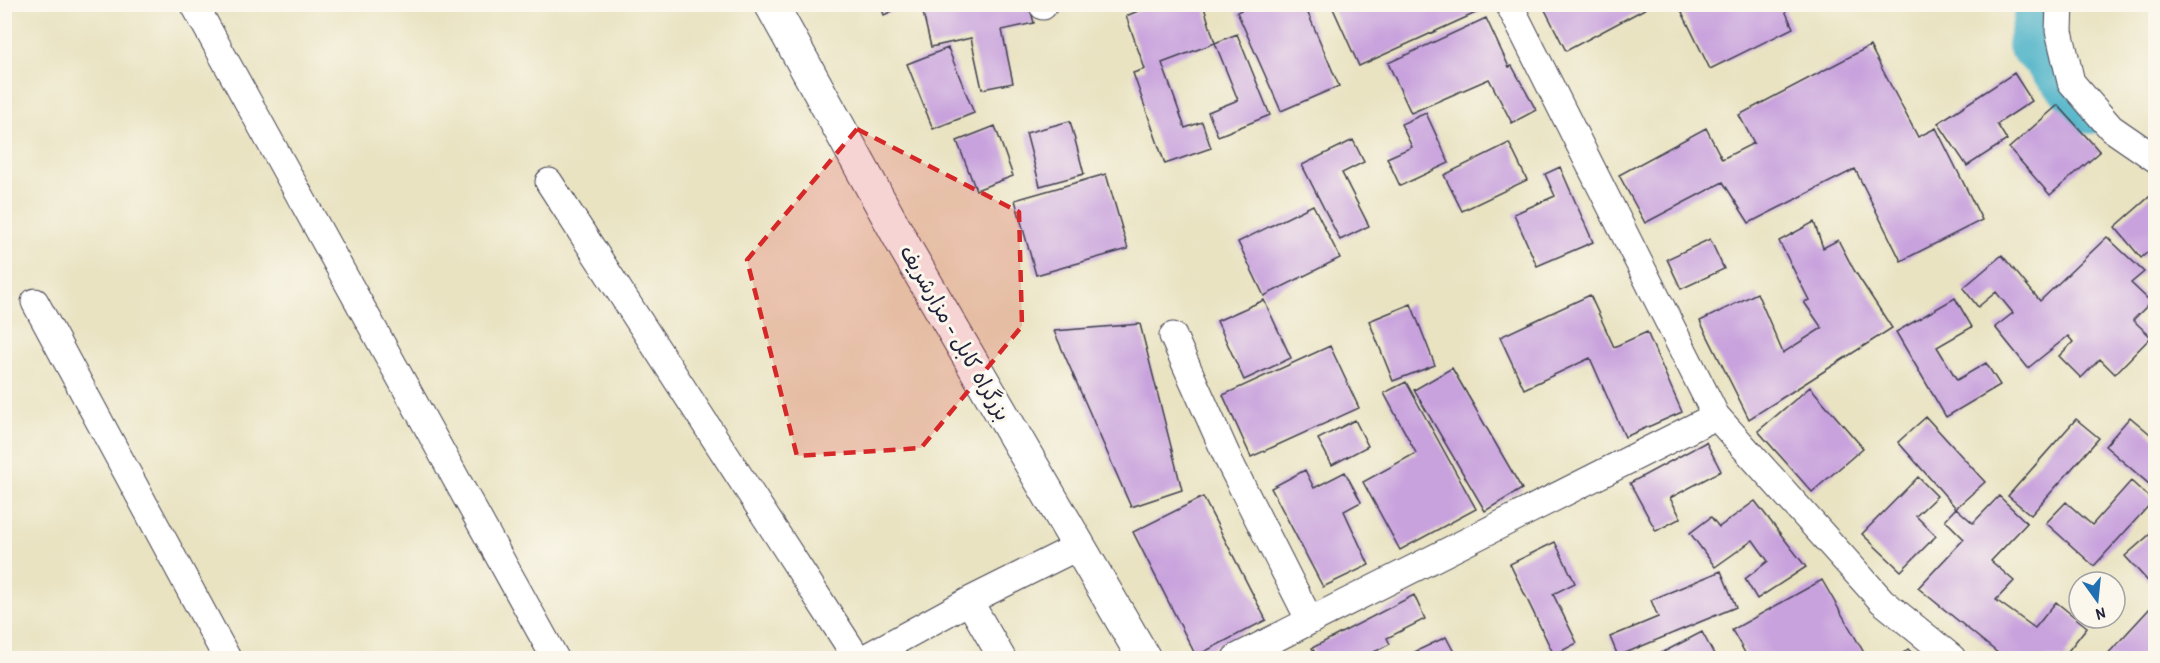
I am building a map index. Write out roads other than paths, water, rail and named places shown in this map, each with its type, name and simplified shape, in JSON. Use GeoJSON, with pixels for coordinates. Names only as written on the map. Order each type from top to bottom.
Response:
{"type":"FeatureCollection","features":[{"type":"Feature","properties":{"kind":"highway","name":"بزرگراه کابل - مزارشریف"},"geometry":{"type":"LineString","coordinates":[[771,4],[906,249],[1144,658]]}},
{"type":"Feature","properties":{"kind":"street"},"geometry":{"type":"LineString","coordinates":[[194,4],[555,658]]}},
{"type":"Feature","properties":{"kind":"street"},"geometry":{"type":"LineString","coordinates":[[1509,4],[1716,417],[1882,601],[1952,658]]}},
{"type":"Feature","properties":{"kind":"street"},"geometry":{"type":"LineString","coordinates":[[2060,4],[2059,31],[2071,82],[2111,128],[2156,159]]}},
{"type":"Feature","properties":{"kind":"street"},"geometry":{"type":"LineString","coordinates":[[549,182],[856,658]]}},
{"type":"Feature","properties":{"kind":"street"},"geometry":{"type":"LineString","coordinates":[[35,302],[227,658]]}},
{"type":"Feature","properties":{"kind":"street"},"geometry":{"type":"LineString","coordinates":[[1173,336],[1230,463],[1309,619]]}},
{"type":"Feature","properties":{"kind":"street"},"geometry":{"type":"LineString","coordinates":[[1236,658],[1309,619],[1716,417]]}},
{"type":"Feature","properties":{"kind":"street"},"geometry":{"type":"LineString","coordinates":[[865,658],[969,601],[1079,546]]}},
{"type":"Feature","properties":{"kind":"street"},"geometry":{"type":"LineString","coordinates":[[969,601],[1002,658]]}},
{"type":"Feature","properties":{"kind":"waterway"},"geometry":{"type":"LineString","coordinates":[[2035,4],[2025,45],[2090,116]]}}]}
